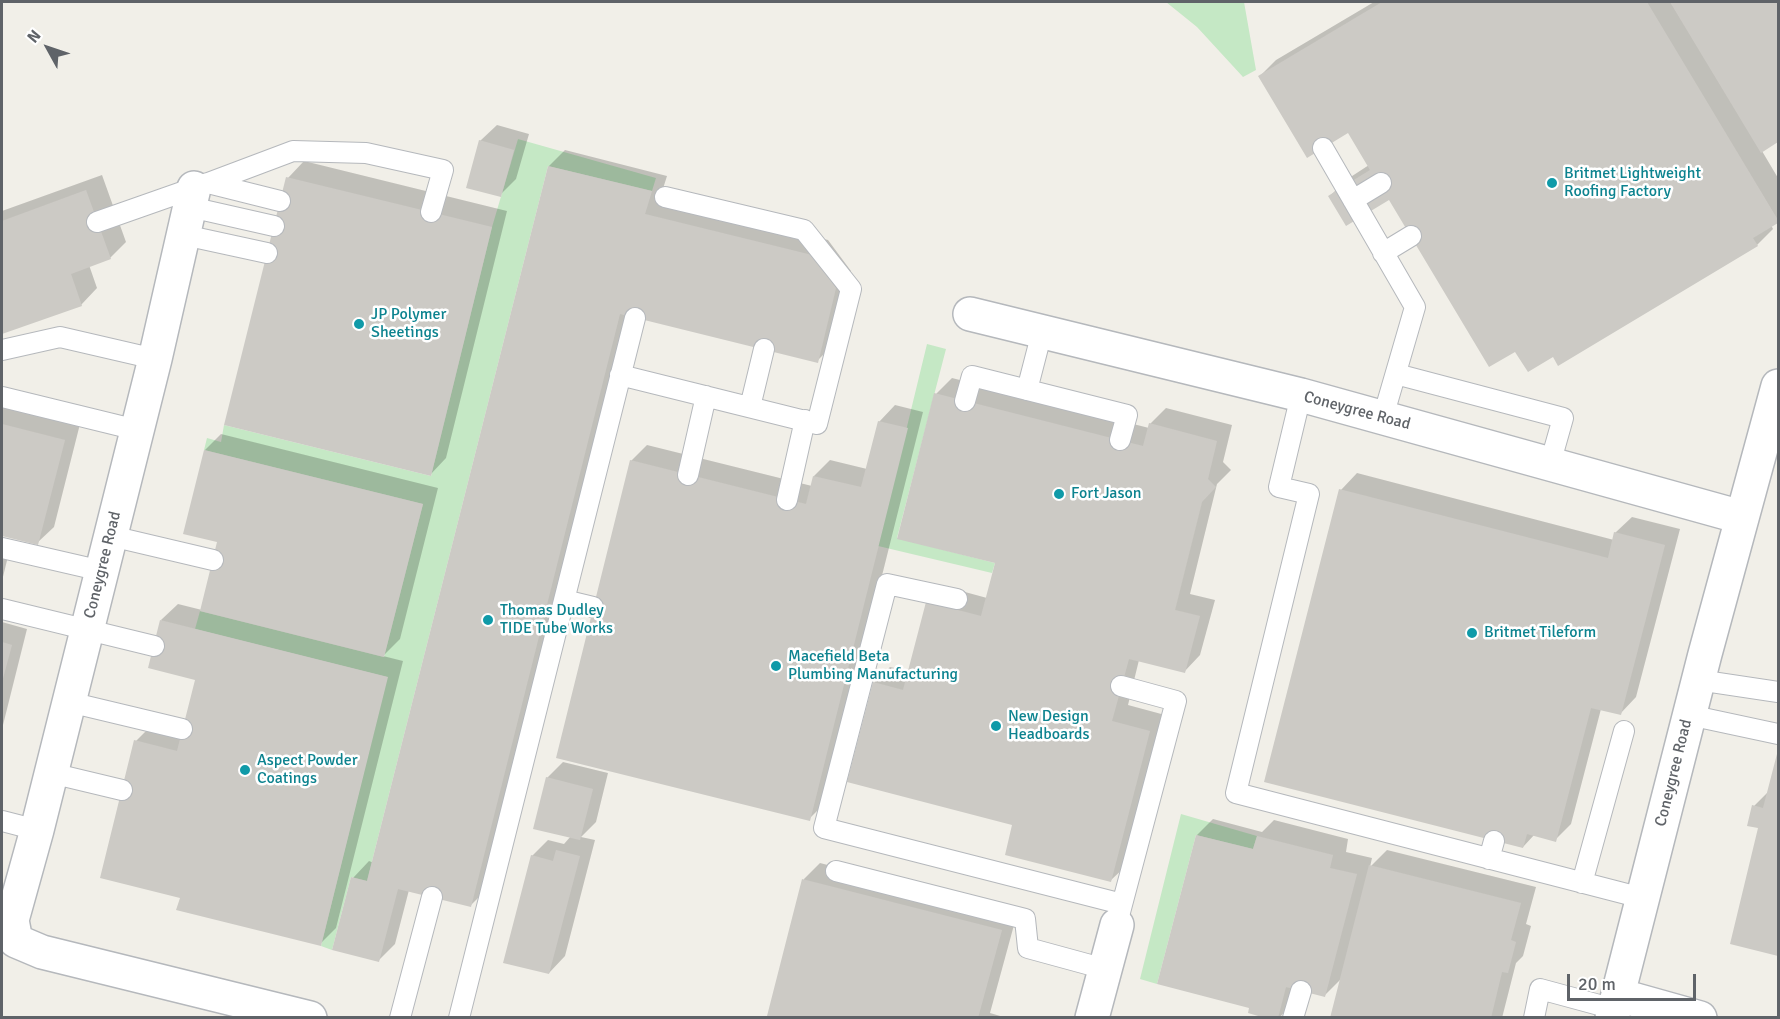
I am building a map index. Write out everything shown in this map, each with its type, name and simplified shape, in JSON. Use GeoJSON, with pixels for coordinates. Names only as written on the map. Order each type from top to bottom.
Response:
{"type":"FeatureCollection","features":[{"type":"Feature","properties":{"kind":"street","name":"Coneygree Road"},"geometry":{"type":"LineString","coordinates":[[194,203],[37,830],[9,902],[12,920],[9,953],[42,952],[310,1017]]}},
{"type":"Feature","properties":{"kind":"street","name":"Coneygree Road"},"geometry":{"type":"LineString","coordinates":[[970,314],[1301,395],[1741,517]]}},
{"type":"Feature","properties":{"kind":"street","name":"Coneygree Road"},"geometry":{"type":"LineString","coordinates":[[1615,1007],[1741,517],[1779,386]]}},
{"type":"Feature","properties":{"kind":"street"},"geometry":{"type":"LineString","coordinates":[[1092,1017],[1119,914]]}},
{"type":"Feature","properties":{"kind":"street"},"geometry":{"type":"LineString","coordinates":[[1615,1007],[1700,1017]]}},
{"type":"Feature","properties":{"kind":"lane"},"geometry":{"type":"LineString","coordinates":[[1323,148],[1415,308],[1383,417]]}},
{"type":"Feature","properties":{"kind":"lane"},"geometry":{"type":"LineString","coordinates":[[194,203],[293,151],[366,153],[443,170],[431,212]]}},
{"type":"Feature","properties":{"kind":"lane"},"geometry":{"type":"LineString","coordinates":[[1353,200],[1381,183]]}},
{"type":"Feature","properties":{"kind":"lane"},"geometry":{"type":"LineString","coordinates":[[619,361],[706,396],[817,424],[852,290],[804,230],[665,197]]}},
{"type":"Feature","properties":{"kind":"lane"},"geometry":{"type":"LineString","coordinates":[[97,222],[194,203],[280,201]]}},
{"type":"Feature","properties":{"kind":"lane"},"geometry":{"type":"LineString","coordinates":[[194,203],[274,226]]}},
{"type":"Feature","properties":{"kind":"lane"},"geometry":{"type":"LineString","coordinates":[[194,203],[267,253]]}},
{"type":"Feature","properties":{"kind":"lane"},"geometry":{"type":"LineString","coordinates":[[1383,253],[1411,236]]}},
{"type":"Feature","properties":{"kind":"lane"},"geometry":{"type":"LineString","coordinates":[[459,1017],[564,600],[619,361],[635,318]]}},
{"type":"Feature","properties":{"kind":"lane"},"geometry":{"type":"LineString","coordinates":[[1027,390],[1042,332]]}},
{"type":"Feature","properties":{"kind":"lane"},"geometry":{"type":"LineString","coordinates":[[2,350],[60,337],[155,359]]}},
{"type":"Feature","properties":{"kind":"lane"},"geometry":{"type":"LineString","coordinates":[[750,407],[764,349]]}},
{"type":"Feature","properties":{"kind":"lane"},"geometry":{"type":"LineString","coordinates":[[1396,374],[1563,418],[1550,464]]}},
{"type":"Feature","properties":{"kind":"lane"},"geometry":{"type":"LineString","coordinates":[[965,401],[972,376],[1127,415],[1120,440]]}},
{"type":"Feature","properties":{"kind":"lane"},"geometry":{"type":"LineString","coordinates":[[1301,395],[1279,487],[1309,494],[1236,793],[1491,850],[1582,883],[1642,898]]}},
{"type":"Feature","properties":{"kind":"lane"},"geometry":{"type":"LineString","coordinates":[[688,475],[706,396]]}},
{"type":"Feature","properties":{"kind":"lane"},"geometry":{"type":"LineString","coordinates":[[2,397],[137,430]]}},
{"type":"Feature","properties":{"kind":"lane"},"geometry":{"type":"LineString","coordinates":[[787,500],[805,420]]}},
{"type":"Feature","properties":{"kind":"lane"},"geometry":{"type":"LineString","coordinates":[[111,536],[213,560]]}},
{"type":"Feature","properties":{"kind":"lane"},"geometry":{"type":"LineString","coordinates":[[2,548],[102,571]]}},
{"type":"Feature","properties":{"kind":"lane"},"geometry":{"type":"LineString","coordinates":[[957,599],[886,584],[853,735],[824,828],[1119,914],[1176,701],[1121,686]]}},
{"type":"Feature","properties":{"kind":"lane"},"geometry":{"type":"LineString","coordinates":[[564,600],[593,607]]}},
{"type":"Feature","properties":{"kind":"lane"},"geometry":{"type":"LineString","coordinates":[[2,609],[154,646]]}},
{"type":"Feature","properties":{"kind":"lane"},"geometry":{"type":"LineString","coordinates":[[1698,680],[1779,692]]}},
{"type":"Feature","properties":{"kind":"lane"},"geometry":{"type":"LineString","coordinates":[[69,702],[182,729]]}},
{"type":"Feature","properties":{"kind":"lane"},"geometry":{"type":"LineString","coordinates":[[1689,715],[1779,734]]}},
{"type":"Feature","properties":{"kind":"lane"},"geometry":{"type":"LineString","coordinates":[[1582,883],[1624,731]]}},
{"type":"Feature","properties":{"kind":"lane"},"geometry":{"type":"LineString","coordinates":[[51,773],[122,790]]}},
{"type":"Feature","properties":{"kind":"lane"},"geometry":{"type":"LineString","coordinates":[[2,821],[37,830]]}},
{"type":"Feature","properties":{"kind":"lane"},"geometry":{"type":"LineString","coordinates":[[836,871],[1025,919],[1028,948],[1105,969]]}},
{"type":"Feature","properties":{"kind":"lane"},"geometry":{"type":"LineString","coordinates":[[400,1017],[432,897]]}},
{"type":"Feature","properties":{"kind":"lane"},"geometry":{"type":"LineString","coordinates":[[1534,1017],[1540,989],[1615,1007]]}},
{"type":"Feature","properties":{"kind":"lane"},"geometry":{"type":"LineString","coordinates":[[1293,1017],[1301,991]]}},
{"type":"Feature","properties":{"kind":"green space"},"geometry":{"type":"Polygon","coordinates":[[[1166,2],[1244,2],[1256,70],[1243,77],[1197,27],[1166,2]]]}},
{"type":"Feature","properties":{"kind":"green space"},"geometry":{"type":"Polygon","coordinates":[[[518,139],[656,178],[652,191],[548,166],[367,881],[351,877],[332,950],[321,946],[387,677],[195,629],[200,611],[384,657],[423,504],[204,450],[207,438],[221,442],[224,425],[431,476],[492,227],[518,139]]]}},
{"type":"Feature","properties":{"kind":"green space"},"geometry":{"type":"Polygon","coordinates":[[[927,344],[946,349],[897,538],[995,563],[992,573],[878,546],[927,344]]]}},
{"type":"Feature","properties":{"kind":"green space"},"geometry":{"type":"Polygon","coordinates":[[[1181,814],[1257,836],[1253,849],[1196,835],[1157,984],[1140,979],[1181,814]]]}},
{"type":"Feature","properties":{"kind":"building","name":"Britmet Lightweight Roofing Factory"},"geometry":{"type":"Polygon","coordinates":[[[1382,2],[1647,2],[1778,223],[1753,238],[1758,246],[1558,366],[1553,357],[1528,372],[1515,352],[1489,367],[1389,200],[1346,226],[1328,196],[1370,170],[1348,133],[1307,158],[1258,76],[1382,2]]]}},
{"type":"Feature","properties":{"kind":"building"},"geometry":{"type":"Polygon","coordinates":[[[1670,2],[1778,2],[1778,142],[1761,153],[1670,2]]]}},
{"type":"Feature","properties":{"kind":"building"},"geometry":{"type":"Polygon","coordinates":[[[479,140],[514,150],[501,197],[466,188],[479,140]]]}},
{"type":"Feature","properties":{"kind":"building","name":"Thomas Dudley TIDE Tube Works"},"geometry":{"type":"Polygon","coordinates":[[[548,166],[652,191],[645,214],[812,255],[836,288],[818,363],[620,314],[471,907],[398,889],[379,962],[332,950],[351,877],[367,881],[548,166]]]}},
{"type":"Feature","properties":{"kind":"building","name":"JP Polymer Sheetings"},"geometry":{"type":"Polygon","coordinates":[[[286,177],[492,227],[431,476],[224,425],[286,177]]]}},
{"type":"Feature","properties":{"kind":"building"},"geometry":{"type":"Polygon","coordinates":[[[86,190],[111,259],[71,274],[82,306],[2,334],[2,221],[86,190]]]}},
{"type":"Feature","properties":{"kind":"building"},"geometry":{"type":"Polygon","coordinates":[[[934,393],[1143,446],[1149,423],[1217,441],[1208,479],[1216,487],[1202,502],[1175,610],[1200,616],[1185,673],[1129,659],[1112,721],[1150,731],[1111,882],[1005,855],[1012,825],[847,782],[873,682],[903,690],[926,602],[981,616],[995,563],[897,539],[934,393]]]}},
{"type":"Feature","properties":{"kind":"building"},"geometry":{"type":"Polygon","coordinates":[[[878,421],[908,428],[810,821],[556,758],[630,460],[806,504],[813,476],[861,487],[878,421]]]}},
{"type":"Feature","properties":{"kind":"building"},"geometry":{"type":"Polygon","coordinates":[[[2,424],[65,440],[38,545],[2,536],[2,424]]]}},
{"type":"Feature","properties":{"kind":"building"},"geometry":{"type":"Polygon","coordinates":[[[204,450],[423,504],[384,657],[200,611],[217,542],[183,534],[204,450]]]}},
{"type":"Feature","properties":{"kind":"building","name":"Britmet Tileform"},"geometry":{"type":"Polygon","coordinates":[[[1339,489],[1608,558],[1614,532],[1665,545],[1621,715],[1591,708],[1556,842],[1527,834],[1523,848],[1264,782],[1339,489]]]}},
{"type":"Feature","properties":{"kind":"building","name":"Aspect Powder Coatings"},"geometry":{"type":"Polygon","coordinates":[[[160,620],[388,677],[321,946],[176,910],[180,898],[100,878],[134,740],[177,751],[195,680],[148,668],[160,620]]]}},
{"type":"Feature","properties":{"kind":"building"},"geometry":{"type":"Polygon","coordinates":[[[2,642],[12,645],[2,682],[2,642]]]}},
{"type":"Feature","properties":{"kind":"building"},"geometry":{"type":"Polygon","coordinates":[[[1778,750],[1778,956],[1730,944],[1758,828],[1747,826],[1752,805],[1763,808],[1778,750]]]}},
{"type":"Feature","properties":{"kind":"building"},"geometry":{"type":"Polygon","coordinates":[[[546,777],[593,789],[580,840],[533,829],[546,777]]]}},
{"type":"Feature","properties":{"kind":"building"},"geometry":{"type":"Polygon","coordinates":[[[1196,835],[1253,849],[1257,836],[1333,855],[1330,868],[1357,874],[1325,997],[1286,987],[1278,1018],[1265,1018],[1248,1013],[1249,1008],[1157,984],[1196,835]]]}},
{"type":"Feature","properties":{"kind":"building"},"geometry":{"type":"Polygon","coordinates":[[[556,850],[580,856],[549,974],[503,963],[531,855],[553,861],[556,850]]]}},
{"type":"Feature","properties":{"kind":"building"},"geometry":{"type":"Polygon","coordinates":[[[1369,865],[1521,903],[1511,940],[1516,942],[1508,973],[1502,972],[1491,1018],[1330,1018],[1369,865]]]}},
{"type":"Feature","properties":{"kind":"building"},"geometry":{"type":"Polygon","coordinates":[[[802,879],[1002,930],[978,1018],[767,1016],[802,879]]]}},
{"type":"Feature","properties":{"kind":"place","name":"Britmet Lightweight Roofing Factory"},"geometry":{"type":"Point","coordinates":[1552,183]}},
{"type":"Feature","properties":{"kind":"place","name":"JP Polymer Sheetings"},"geometry":{"type":"Point","coordinates":[359,324]}},
{"type":"Feature","properties":{"kind":"place","name":"Fort Jason"},"geometry":{"type":"Point","coordinates":[1059,494]}},
{"type":"Feature","properties":{"kind":"place","name":"Thomas Dudley TIDE Tube Works"},"geometry":{"type":"Point","coordinates":[488,620]}},
{"type":"Feature","properties":{"kind":"place","name":"Britmet Tileform"},"geometry":{"type":"Point","coordinates":[1472,633]}},
{"type":"Feature","properties":{"kind":"place","name":"Macefield Beta Plumbing Manufacturing"},"geometry":{"type":"Point","coordinates":[776,666]}},
{"type":"Feature","properties":{"kind":"place","name":"New Design Headboards"},"geometry":{"type":"Point","coordinates":[996,726]}},
{"type":"Feature","properties":{"kind":"place","name":"Aspect Powder Coatings"},"geometry":{"type":"Point","coordinates":[245,770]}}]}
